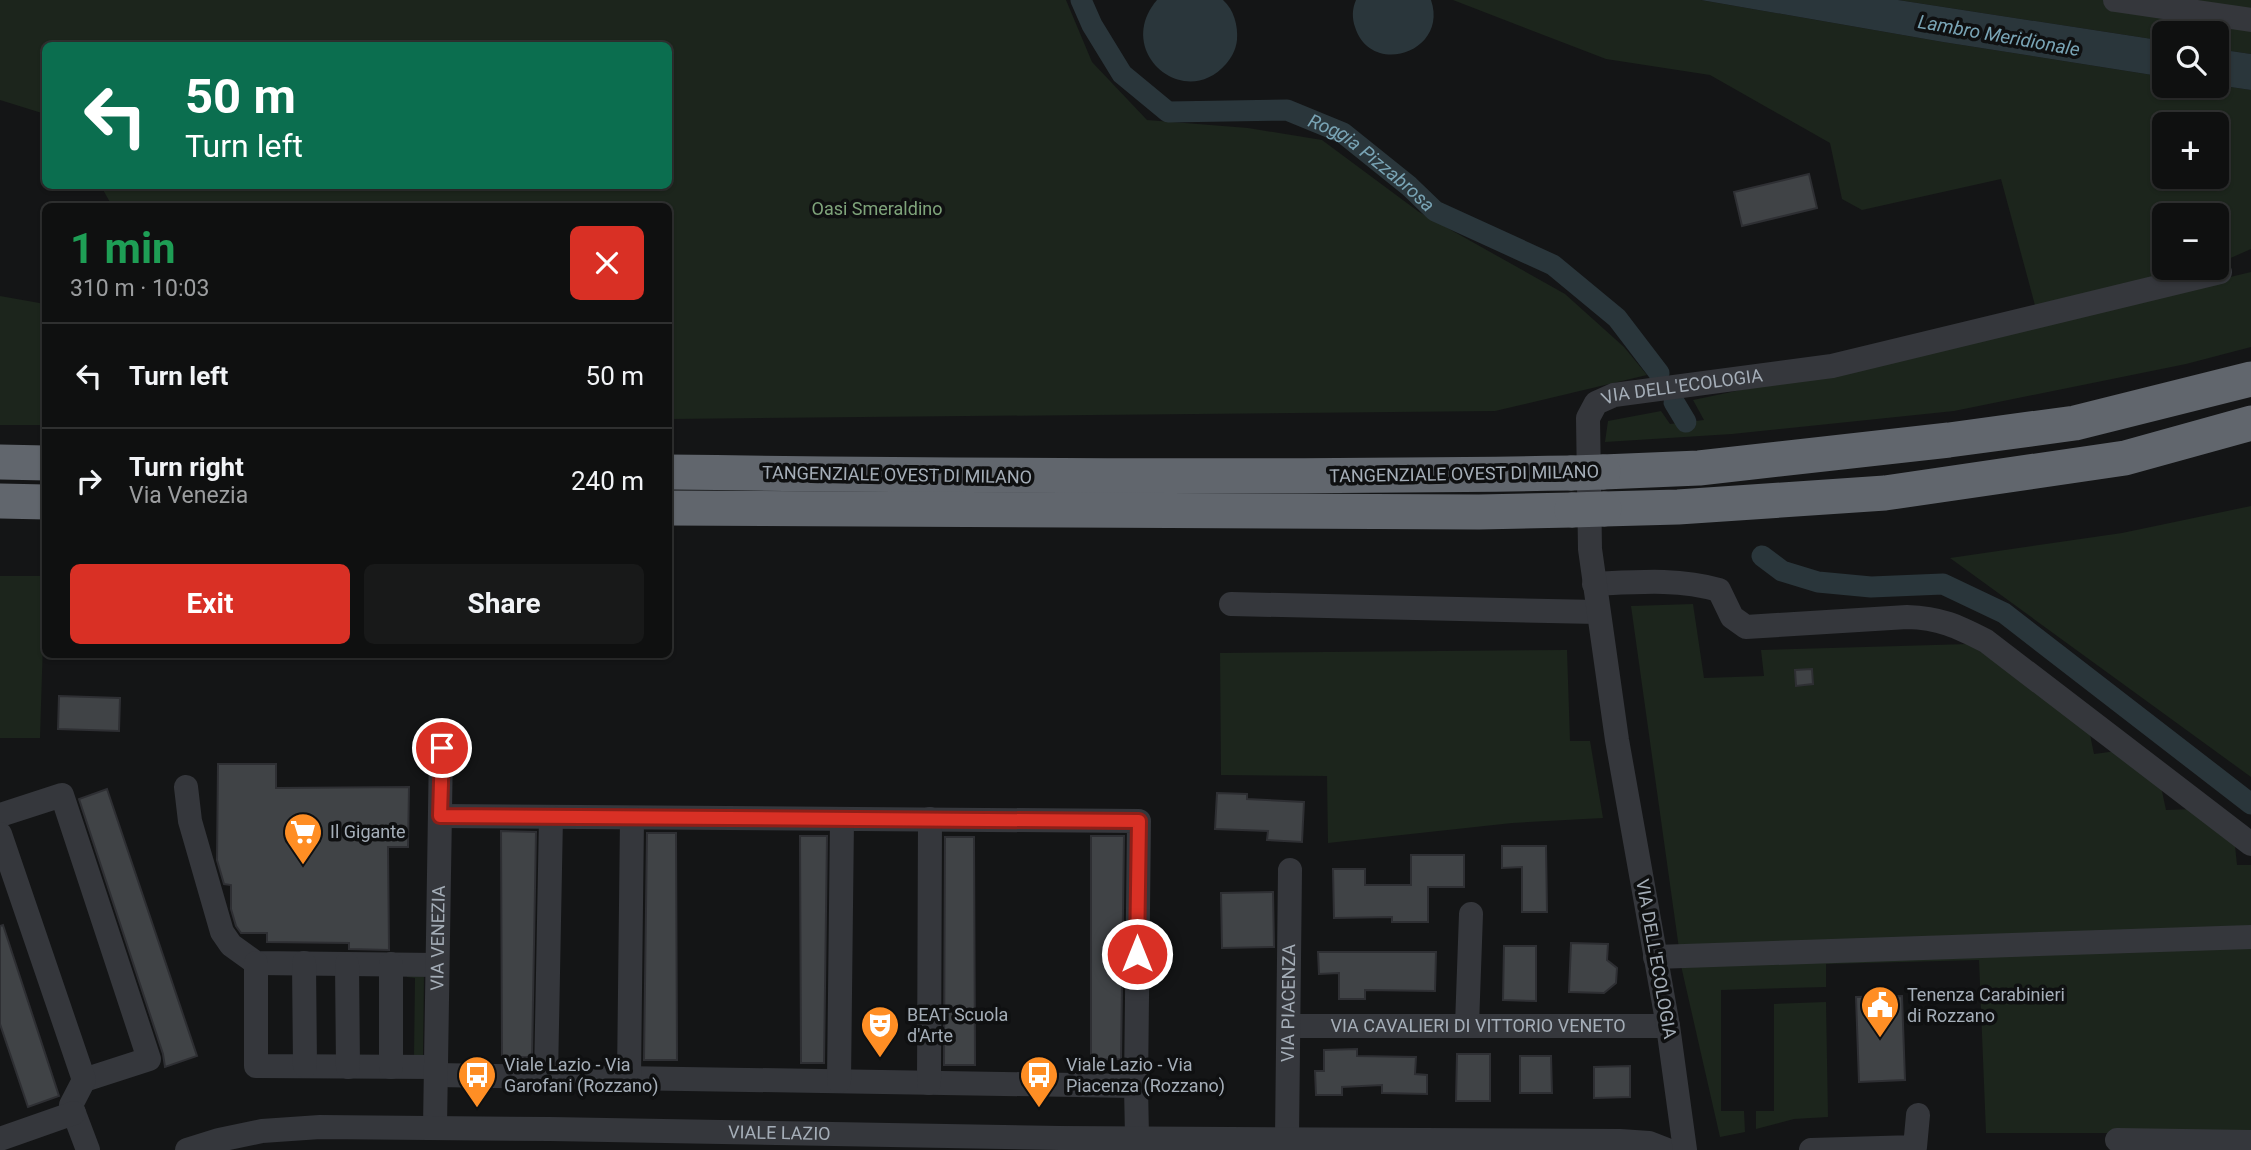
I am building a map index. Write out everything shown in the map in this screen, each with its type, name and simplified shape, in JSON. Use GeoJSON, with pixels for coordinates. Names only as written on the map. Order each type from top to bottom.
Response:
{"type":"FeatureCollection","features":[{"type":"Feature","properties":{"kind":"highway","name":"TANGENZIALE OVEST DI MILANO"},"geometry":{"type":"LineString","coordinates":[[672,472],[995,476],[1375,476],[1587,473],[1713,466],[2075,423],[2251,379]]}},
{"type":"Feature","properties":{"kind":"highway","name":"TANGENZIALE OVEST DI MILANO"},"geometry":{"type":"LineString","coordinates":[[672,508],[1479,512],[1678,507],[1885,492],[2125,458],[2251,423]]}},
{"type":"Feature","properties":{"kind":"highway"},"geometry":{"type":"LineString","coordinates":[[0,462],[42,463]]}},
{"type":"Feature","properties":{"kind":"highway"},"geometry":{"type":"LineString","coordinates":[[0,501],[42,502]]}},
{"type":"Feature","properties":{"kind":"street"},"geometry":{"type":"LineString","coordinates":[[2115,0],[2251,20]]}},
{"type":"Feature","properties":{"kind":"street","name":"VIA DELL'ECOLOGIA"},"geometry":{"type":"LineString","coordinates":[[1685,1150],[1668,1026],[1617,740],[1594,584],[1590,549],[1588,418],[1596,403],[1614,395],[1832,366],[2187,280]]}},
{"type":"Feature","properties":{"kind":"street"},"geometry":{"type":"LineString","coordinates":[[1594,584],[1664,581],[1719,590],[1732,617],[1746,627],[1907,617],[1933,618],[1951,623],[1986,641],[2251,844]]}},
{"type":"Feature","properties":{"kind":"street"},"geometry":{"type":"LineString","coordinates":[[1231,604],[1598,612]]}},
{"type":"Feature","properties":{"kind":"street","name":"VIA VENEZIA"},"geometry":{"type":"LineString","coordinates":[[435,1128],[442,748]]}},
{"type":"Feature","properties":{"kind":"street"},"geometry":{"type":"LineString","coordinates":[[186,787],[190,821],[222,932],[231,946],[256,963],[437,965]]}},
{"type":"Feature","properties":{"kind":"street"},"geometry":{"type":"LineString","coordinates":[[0,815],[62,795],[145,1046],[149,1059],[84,1080]]}},
{"type":"Feature","properties":{"kind":"street"},"geometry":{"type":"LineString","coordinates":[[440,816],[1139,821],[1137,1137]]}},
{"type":"Feature","properties":{"kind":"street"},"geometry":{"type":"LineString","coordinates":[[546,1077],[551,817]]}},
{"type":"Feature","properties":{"kind":"street"},"geometry":{"type":"LineString","coordinates":[[629,1078],[632,818]]}},
{"type":"Feature","properties":{"kind":"street"},"geometry":{"type":"LineString","coordinates":[[839,1082],[842,819]]}},
{"type":"Feature","properties":{"kind":"street"},"geometry":{"type":"LineString","coordinates":[[929,1083],[930,819]]}},
{"type":"Feature","properties":{"kind":"street"},"geometry":{"type":"LineString","coordinates":[[0,834],[84,1080],[72,1105],[88,1150]]}},
{"type":"Feature","properties":{"kind":"street","name":"VIA PIACENZA"},"geometry":{"type":"LineString","coordinates":[[1287,1138],[1290,870]]}},
{"type":"Feature","properties":{"kind":"street"},"geometry":{"type":"LineString","coordinates":[[1467,1025],[1471,914]]}},
{"type":"Feature","properties":{"kind":"street"},"geometry":{"type":"LineString","coordinates":[[1655,957],[2251,937]]}},
{"type":"Feature","properties":{"kind":"street"},"geometry":{"type":"LineString","coordinates":[[256,963],[256,1066],[391,1067],[546,1077],[1136,1086]]}},
{"type":"Feature","properties":{"kind":"street"},"geometry":{"type":"LineString","coordinates":[[304,963],[305,1066]]}},
{"type":"Feature","properties":{"kind":"street"},"geometry":{"type":"LineString","coordinates":[[347,964],[348,1067]]}},
{"type":"Feature","properties":{"kind":"street"},"geometry":{"type":"LineString","coordinates":[[391,964],[391,1067]]}},
{"type":"Feature","properties":{"kind":"street","name":"VIA CAVALIERI DI VITTORIO VENETO"},"geometry":{"type":"LineString","coordinates":[[1289,1026],[1668,1026]]}},
{"type":"Feature","properties":{"kind":"street"},"geometry":{"type":"LineString","coordinates":[[0,1139],[75,1113]]}},
{"type":"Feature","properties":{"kind":"street"},"geometry":{"type":"LineString","coordinates":[[1811,1150],[1915,1147],[1918,1115]]}},
{"type":"Feature","properties":{"kind":"street","name":"VIALE LAZIO"},"geometry":{"type":"LineString","coordinates":[[187,1150],[219,1139],[262,1131],[320,1128],[435,1128],[574,1140],[924,1142],[1137,1137],[1287,1138],[1467,1145],[1620,1141],[1649,1143],[1667,1150]]}},
{"type":"Feature","properties":{"kind":"street"},"geometry":{"type":"LineString","coordinates":[[2117,1140],[2251,1142]]}},
{"type":"Feature","properties":{"kind":"green space","name":"Oasi Smeraldino"},"geometry":{"type":"Polygon","coordinates":[[[0,0],[1066,0],[1092,62],[1147,120],[1248,128],[1322,140],[1419,212],[1565,294],[1624,347],[1647,375],[1495,411],[672,419],[672,203],[110,203],[103,189],[672,189],[672,42],[42,42],[42,113],[0,100],[0,0]]]}},
{"type":"Feature","properties":{"kind":"green space"},"geometry":{"type":"Polygon","coordinates":[[[1453,0],[1701,0],[2152,75],[2152,98],[2229,98],[2229,87],[2251,90],[2251,249],[2229,259],[2229,203],[2152,203],[2152,280],[2157,280],[2036,309],[2001,179],[1862,210],[1842,199],[1830,143],[1710,75],[1606,59],[1453,0]]]}},
{"type":"Feature","properties":{"kind":"green space"},"geometry":{"type":"Polygon","coordinates":[[[1898,0],[2251,0],[2251,54],[2229,51],[2229,21],[2152,21],[2152,39],[1898,0]]]}},
{"type":"Feature","properties":{"kind":"green space"},"geometry":{"type":"Polygon","coordinates":[[[2251,272],[2251,347],[2186,364],[1954,411],[1732,434],[1605,442],[1608,421],[1661,411],[1670,424],[1704,420],[1693,400],[1879,361],[2218,280],[2229,280],[2229,277],[2251,272]]]}},
{"type":"Feature","properties":{"kind":"green space"},"geometry":{"type":"Polygon","coordinates":[[[0,296],[42,303],[42,425],[0,425],[0,296]]]}},
{"type":"Feature","properties":{"kind":"green space"},"geometry":{"type":"Polygon","coordinates":[[[2251,506],[2251,777],[1950,558],[2122,533],[2251,506]]]}},
{"type":"Feature","properties":{"kind":"green space"},"geometry":{"type":"Polygon","coordinates":[[[0,576],[42,576],[40,738],[0,738],[0,576]]]}},
{"type":"Feature","properties":{"kind":"green space"},"geometry":{"type":"Polygon","coordinates":[[[1693,604],[1704,678],[1764,676],[1761,650],[1969,644],[2088,725],[2094,754],[2117,751],[2160,782],[2166,810],[2195,809],[2234,836],[2237,865],[2251,865],[2251,1133],[1986,1133],[1979,960],[1826,964],[1826,987],[1721,990],[1721,1111],[1744,1111],[1745,1132],[1720,1137],[1682,970],[1631,606],[1693,604]]]}},
{"type":"Feature","properties":{"kind":"green space"},"geometry":{"type":"Polygon","coordinates":[[[1567,650],[1570,741],[1590,741],[1603,818],[1512,823],[1328,843],[1327,776],[1221,775],[1220,653],[1567,650]]]}},
{"type":"Feature","properties":{"kind":"green space"},"geometry":{"type":"Polygon","coordinates":[[[407,974],[424,975],[423,1056],[414,1056],[415,978],[407,977],[407,974]]]}},
{"type":"Feature","properties":{"kind":"green space"},"geometry":{"type":"Polygon","coordinates":[[[1826,1002],[1828,1117],[1794,1119],[1756,1129],[1756,1111],[1774,1111],[1774,1004],[1826,1002]]]}},
{"type":"Feature","properties":{"kind":"water"},"geometry":{"type":"Polygon","coordinates":[[[1157,0],[1223,0],[1233,13],[1237,34],[1235,50],[1226,64],[1209,77],[1191,81],[1174,78],[1159,69],[1148,55],[1143,38],[1146,19],[1157,0]]]}},
{"type":"Feature","properties":{"kind":"water"},"geometry":{"type":"Polygon","coordinates":[[[1356,0],[1431,0],[1434,18],[1429,33],[1419,45],[1406,52],[1391,55],[1376,52],[1364,43],[1355,27],[1353,14],[1356,0]]]}},
{"type":"Feature","properties":{"kind":"water","name":"Lambro Meridionale"},"geometry":{"type":"Polygon","coordinates":[[[1701,0],[1898,0],[2152,39],[2152,75],[1701,0]]]}},
{"type":"Feature","properties":{"kind":"water"},"geometry":{"type":"Polygon","coordinates":[[[2229,51],[2251,54],[2251,90],[2229,87],[2229,51]]]}},
{"type":"Feature","properties":{"kind":"building"},"geometry":{"type":"Polygon","coordinates":[[[1809,174],[1817,208],[1742,226],[1734,192],[1809,174]]]}},
{"type":"Feature","properties":{"kind":"building"},"geometry":{"type":"Polygon","coordinates":[[[1812,669],[1813,684],[1796,686],[1795,670],[1812,669]]]}},
{"type":"Feature","properties":{"kind":"building"},"geometry":{"type":"Polygon","coordinates":[[[59,696],[120,698],[119,731],[58,729],[59,696]]]}},
{"type":"Feature","properties":{"kind":"building","name":"Il Gigante"},"geometry":{"type":"Polygon","coordinates":[[[218,764],[276,764],[276,788],[409,787],[408,847],[388,847],[389,950],[349,949],[349,943],[267,942],[267,933],[241,933],[231,909],[231,885],[224,884],[217,860],[218,764]]]}},
{"type":"Feature","properties":{"kind":"building"},"geometry":{"type":"Polygon","coordinates":[[[107,789],[197,1056],[165,1067],[79,799],[107,789]]]}},
{"type":"Feature","properties":{"kind":"building"},"geometry":{"type":"Polygon","coordinates":[[[1217,793],[1247,794],[1247,799],[1304,802],[1302,842],[1267,840],[1268,831],[1215,829],[1217,793]]]}},
{"type":"Feature","properties":{"kind":"building"},"geometry":{"type":"Polygon","coordinates":[[[501,831],[536,832],[532,1057],[502,1057],[501,831]]]}},
{"type":"Feature","properties":{"kind":"building"},"geometry":{"type":"Polygon","coordinates":[[[647,833],[676,833],[677,1060],[644,1060],[647,833]]]}},
{"type":"Feature","properties":{"kind":"building"},"geometry":{"type":"Polygon","coordinates":[[[800,836],[827,836],[824,1063],[801,1063],[800,836]]]}},
{"type":"Feature","properties":{"kind":"building"},"geometry":{"type":"Polygon","coordinates":[[[1091,836],[1124,836],[1121,1059],[1091,1060],[1091,836]]]}},
{"type":"Feature","properties":{"kind":"building"},"geometry":{"type":"Polygon","coordinates":[[[945,837],[974,837],[975,1065],[944,1065],[945,837]]]}},
{"type":"Feature","properties":{"kind":"building"},"geometry":{"type":"Polygon","coordinates":[[[1502,846],[1546,846],[1547,912],[1522,912],[1522,867],[1502,868],[1502,846]]]}},
{"type":"Feature","properties":{"kind":"building"},"geometry":{"type":"Polygon","coordinates":[[[1411,855],[1464,855],[1464,887],[1428,887],[1428,922],[1392,922],[1392,917],[1334,918],[1333,869],[1365,869],[1365,885],[1411,885],[1411,855]]]}},
{"type":"Feature","properties":{"kind":"building"},"geometry":{"type":"Polygon","coordinates":[[[1273,892],[1274,947],[1222,948],[1221,893],[1273,892]]]}},
{"type":"Feature","properties":{"kind":"building"},"geometry":{"type":"Polygon","coordinates":[[[3,925],[59,1096],[28,1107],[0,1024],[0,926],[3,925]]]}},
{"type":"Feature","properties":{"kind":"building"},"geometry":{"type":"Polygon","coordinates":[[[1571,943],[1608,944],[1607,960],[1617,968],[1616,983],[1604,993],[1569,992],[1571,943]]]}},
{"type":"Feature","properties":{"kind":"building"},"geometry":{"type":"Polygon","coordinates":[[[1504,946],[1536,946],[1536,1001],[1503,1000],[1504,946]]]}},
{"type":"Feature","properties":{"kind":"building"},"geometry":{"type":"Polygon","coordinates":[[[1318,952],[1436,952],[1435,991],[1365,990],[1365,999],[1339,999],[1339,973],[1319,974],[1318,952]]]}},
{"type":"Feature","properties":{"kind":"building","name":"Tenenza Carabinieri di Rozzano"},"geometry":{"type":"Polygon","coordinates":[[[1902,996],[1905,1080],[1859,1082],[1856,997],[1902,996]]]}},
{"type":"Feature","properties":{"kind":"building"},"geometry":{"type":"Polygon","coordinates":[[[1357,1049],[1357,1056],[1416,1057],[1415,1074],[1427,1075],[1427,1094],[1382,1093],[1382,1085],[1342,1087],[1342,1095],[1316,1095],[1315,1071],[1324,1071],[1324,1050],[1357,1049]]]}},
{"type":"Feature","properties":{"kind":"building"},"geometry":{"type":"Polygon","coordinates":[[[1457,1054],[1490,1054],[1490,1101],[1456,1101],[1457,1054]]]}},
{"type":"Feature","properties":{"kind":"building"},"geometry":{"type":"Polygon","coordinates":[[[1520,1056],[1551,1056],[1552,1093],[1520,1093],[1520,1056]]]}},
{"type":"Feature","properties":{"kind":"building"},"geometry":{"type":"Polygon","coordinates":[[[1630,1066],[1630,1097],[1594,1098],[1594,1067],[1630,1066]]]}},
{"type":"Feature","properties":{"kind":"waterway","name":"Roggia Pizzabrosa"},"geometry":{"type":"LineString","coordinates":[[1081,0],[1092,25],[1122,74],[1168,112],[1287,110],[1343,133],[1409,186],[1435,211],[1553,265],[1617,318],[1659,373]]}},
{"type":"Feature","properties":{"kind":"waterway"},"geometry":{"type":"LineString","coordinates":[[1674,402],[1686,422]]}},
{"type":"Feature","properties":{"kind":"waterway"},"geometry":{"type":"LineString","coordinates":[[1762,556],[1782,571],[1818,582],[1871,587],[1943,584],[2004,613],[2251,804]]}},
{"type":"Feature","properties":{"kind":"place","name":"Il Gigante"},"geometry":{"type":"Point","coordinates":[303,866]}},
{"type":"Feature","properties":{"kind":"place","name":"Tenenza Carabinieri di Rozzano"},"geometry":{"type":"Point","coordinates":[1880,1039]}},
{"type":"Feature","properties":{"kind":"place","name":"BEAT Scuola d'Arte"},"geometry":{"type":"Point","coordinates":[880,1059]}},
{"type":"Feature","properties":{"kind":"place","name":"Viale Lazio - Via Garofani (Rozzano)"},"geometry":{"type":"Point","coordinates":[477,1109]}},
{"type":"Feature","properties":{"kind":"place","name":"Viale Lazio - Via Piacenza (Rozzano)"},"geometry":{"type":"Point","coordinates":[1039,1109]}},
{"type":"Feature","properties":{"kind":"route"},"geometry":{"type":"LineString","coordinates":[[442,748],[440,816],[1139,821],[1137,954]]}}]}
